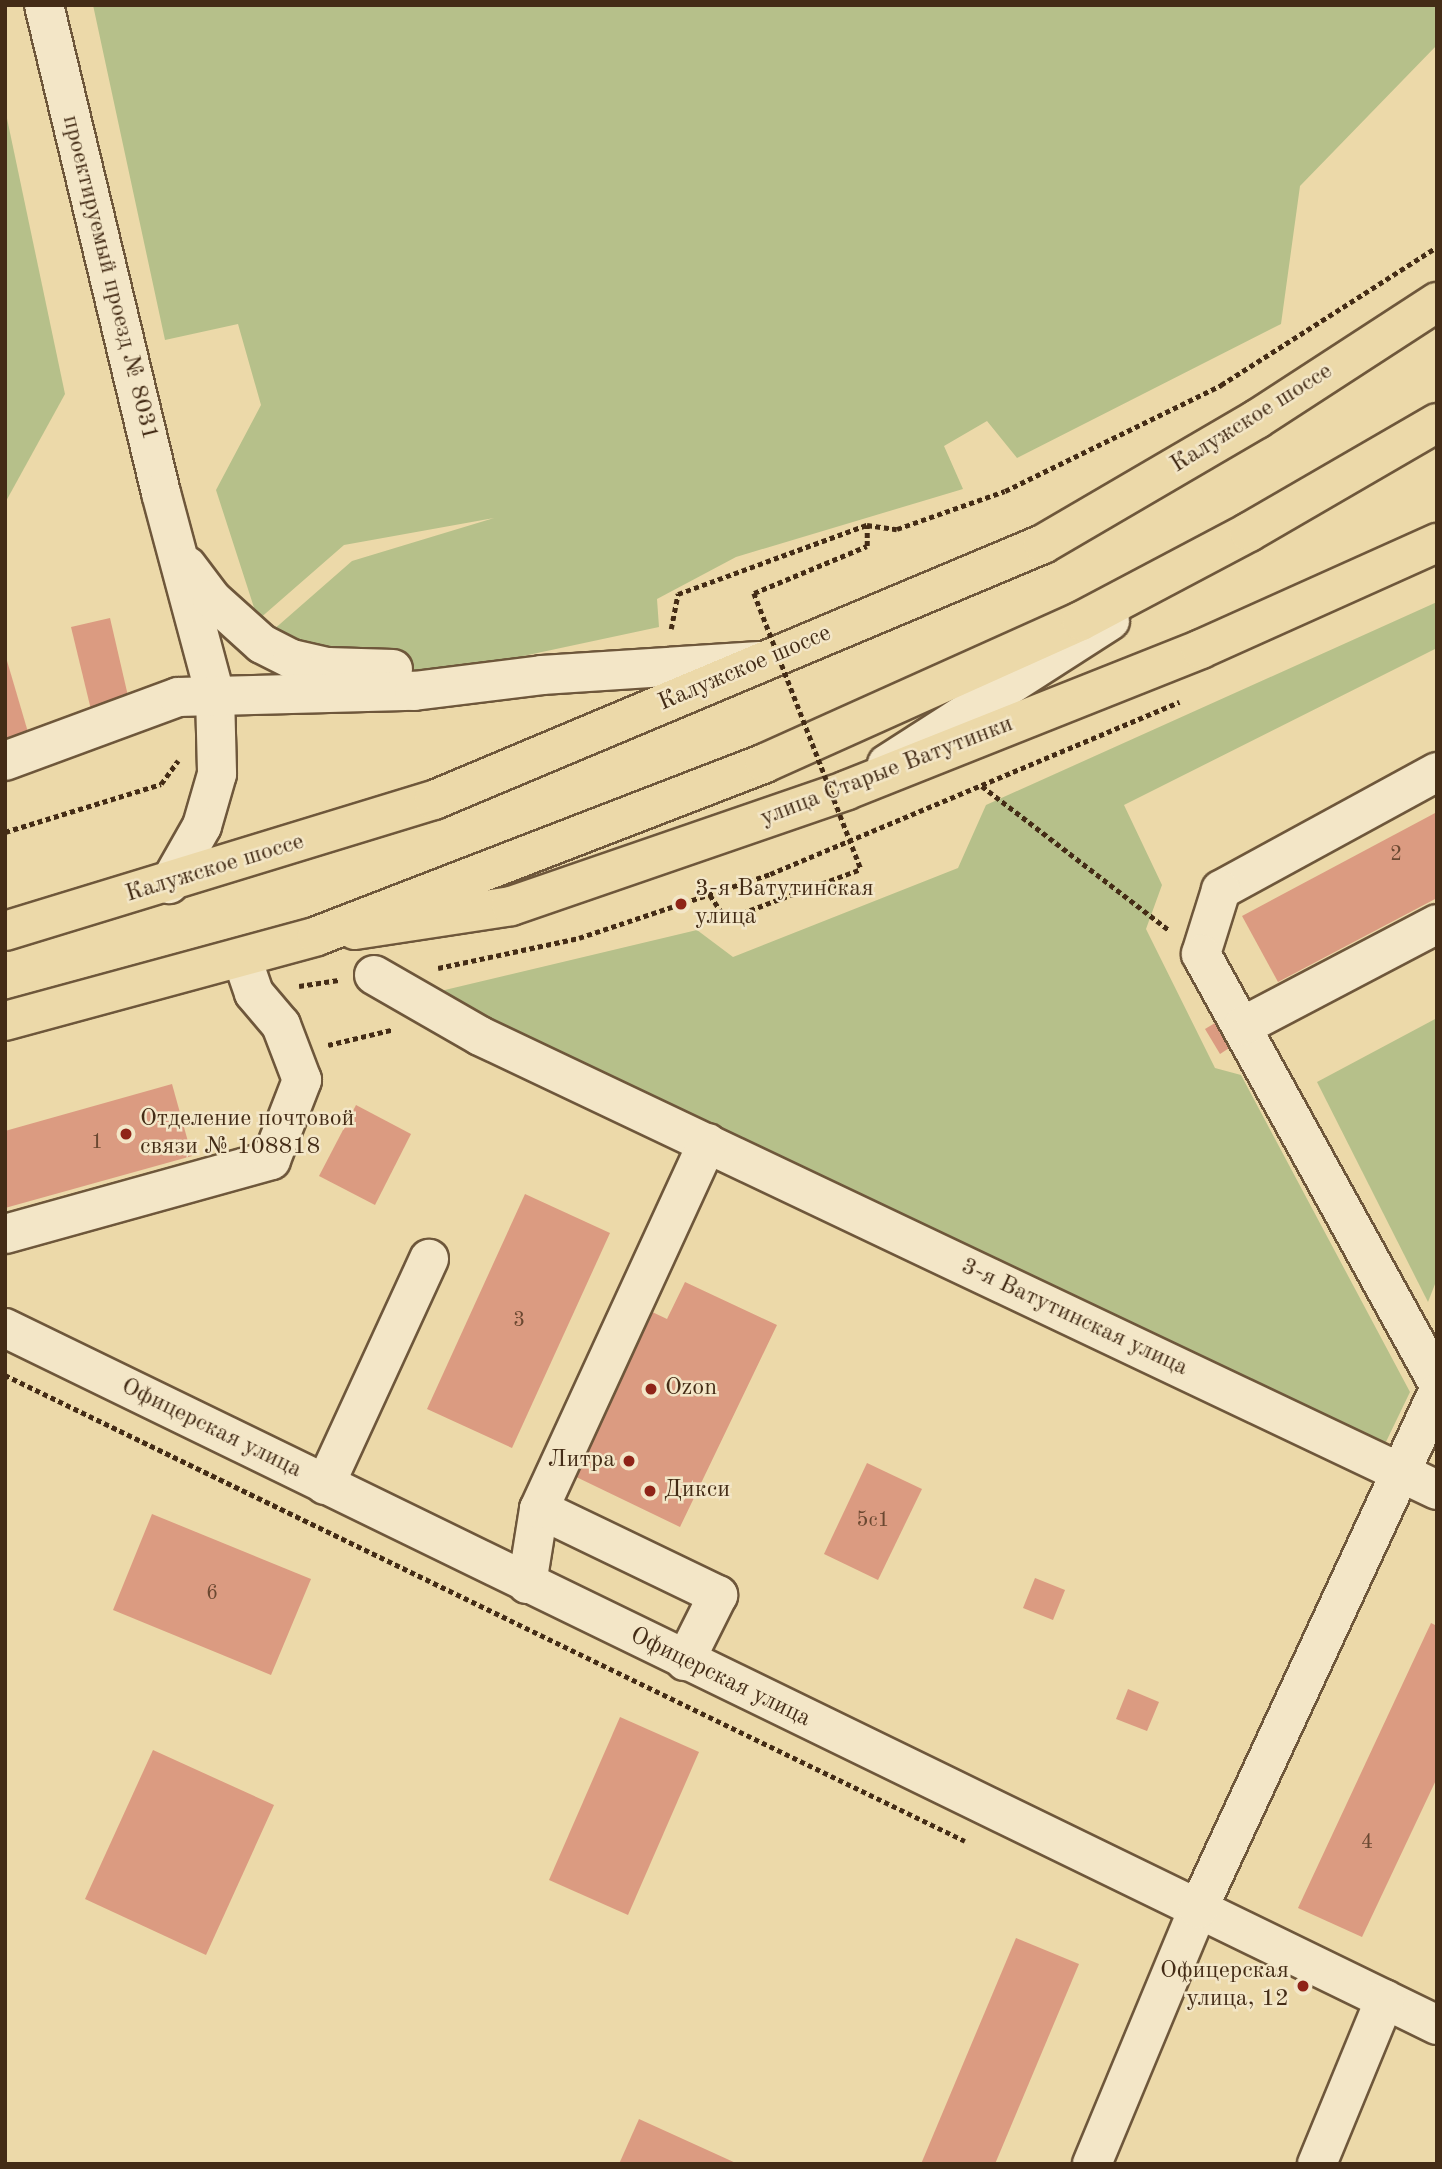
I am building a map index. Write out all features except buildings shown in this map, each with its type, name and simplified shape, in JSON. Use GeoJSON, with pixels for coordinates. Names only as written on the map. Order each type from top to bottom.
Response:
{"type":"FeatureCollection","features":[{"type":"Feature","properties":{"kind":"main road","name":"Калужское шоссе"},"geometry":{"type":"LineString","coordinates":[[5,931],[169,884],[434,800],[1043,544],[1256,419],[1437,302]]}},
{"type":"Feature","properties":{"kind":"main road"},"geometry":{"type":"LineString","coordinates":[[5,1021],[248,976],[317,936],[765,763],[1081,621],[1249,532],[1437,423]]}},
{"type":"Feature","properties":{"kind":"main road","name":"улица Старые Ватутинки"},"geometry":{"type":"LineString","coordinates":[[317,936],[511,906],[847,790],[1201,649],[1437,543]]}},
{"type":"Feature","properties":{"kind":"street","name":"проектируемый проезд № 8031"},"geometry":{"type":"LineString","coordinates":[[44,5],[176,551],[197,696],[217,774],[202,826],[169,884]]}},
{"type":"Feature","properties":{"kind":"street"},"geometry":{"type":"LineString","coordinates":[[847,790],[1249,532]]}},
{"type":"Feature","properties":{"kind":"street","name":"проектируемый проезд № 8031"},"geometry":{"type":"LineString","coordinates":[[176,551],[242,628],[292,659],[328,667],[542,675]]}},
{"type":"Feature","properties":{"kind":"street"},"geometry":{"type":"LineString","coordinates":[[5,761],[197,696],[414,691],[542,675],[769,661]]}},
{"type":"Feature","properties":{"kind":"street"},"geometry":{"type":"LineString","coordinates":[[1437,772],[1221,890],[1201,954],[1437,1381]]}},
{"type":"Feature","properties":{"kind":"street"},"geometry":{"type":"LineString","coordinates":[[1243,1026],[1437,924]]}},
{"type":"Feature","properties":{"kind":"street","name":"3-я Ватутинская улица"},"geometry":{"type":"LineString","coordinates":[[374,975],[443,1017],[1437,1490]]}},
{"type":"Feature","properties":{"kind":"street"},"geometry":{"type":"LineString","coordinates":[[5,1234],[271,1160],[302,1080],[281,1025],[248,976]]}},
{"type":"Feature","properties":{"kind":"street"},"geometry":{"type":"LineString","coordinates":[[527,1584],[539,1509],[707,1143]]}},
{"type":"Feature","properties":{"kind":"street"},"geometry":{"type":"LineString","coordinates":[[325,1485],[429,1259]]}},
{"type":"Feature","properties":{"kind":"street","name":"Офицерская улица"},"geometry":{"type":"LineString","coordinates":[[5,1328],[1437,2025]]}},
{"type":"Feature","properties":{"kind":"street"},"geometry":{"type":"LineString","coordinates":[[1092,2164],[1198,1909],[1437,1394]]}},
{"type":"Feature","properties":{"kind":"street"},"geometry":{"type":"LineString","coordinates":[[539,1509],[718,1595],[685,1661]]}},
{"type":"Feature","properties":{"kind":"street"},"geometry":{"type":"LineString","coordinates":[[1317,2164],[1385,1999]]}},
{"type":"Feature","properties":{"kind":"path"},"geometry":{"type":"LineString","coordinates":[[658,631],[671,629],[678,594],[867,525],[897,529],[1004,491],[1220,384],[1437,247]]}},
{"type":"Feature","properties":{"kind":"path"},"geometry":{"type":"LineString","coordinates":[[710,895],[726,919],[861,869],[754,593],[867,546],[867,525]]}},
{"type":"Feature","properties":{"kind":"path"},"geometry":{"type":"LineString","coordinates":[[5,832],[161,784],[186,751],[197,696]]}},
{"type":"Feature","properties":{"kind":"path"},"geometry":{"type":"LineString","coordinates":[[981,785],[1201,954]]}},
{"type":"Feature","properties":{"kind":"path"},"geometry":{"type":"LineString","coordinates":[[248,976],[374,975]]}},
{"type":"Feature","properties":{"kind":"path"},"geometry":{"type":"LineString","coordinates":[[291,1054],[443,1017]]}},
{"type":"Feature","properties":{"kind":"path"},"geometry":{"type":"LineString","coordinates":[[5,1375],[972,1844]]}},
{"type":"Feature","properties":{"kind":"green space"},"geometry":{"type":"Polygon","coordinates":[[[93,5],[1437,5],[1437,45],[1300,186],[1281,324],[1017,458],[987,421],[944,446],[963,489],[736,557],[657,599],[659,627],[444,673],[316,660],[272,631],[352,561],[494,518],[344,545],[258,620],[216,490],[261,405],[238,324],[165,340],[93,5]]]}},
{"type":"Feature","properties":{"kind":"green space"},"geometry":{"type":"Polygon","coordinates":[[[5,109],[65,394],[5,503],[5,109]]]}},
{"type":"Feature","properties":{"kind":"green space"},"geometry":{"type":"Polygon","coordinates":[[[1437,602],[1437,648],[1124,805],[1162,885],[1146,929],[1215,1068],[1241,1075],[1410,1392],[1384,1446],[428,994],[697,930],[733,957],[958,868],[986,805],[1437,602]]]}},
{"type":"Feature","properties":{"kind":"green space"},"geometry":{"type":"Polygon","coordinates":[[[1437,1018],[1437,1279],[1428,1302],[1317,1082],[1437,1018]]]}},
{"type":"Feature","properties":{"kind":"place","name":"3-я Ватутинская улица"},"geometry":{"type":"Point","coordinates":[681,904]}},
{"type":"Feature","properties":{"kind":"place","name":"Отделение почтовой связи № 108818"},"geometry":{"type":"Point","coordinates":[126,1134]}},
{"type":"Feature","properties":{"kind":"place","name":"Ozon"},"geometry":{"type":"Point","coordinates":[651,1389]}},
{"type":"Feature","properties":{"kind":"place","name":"Литра"},"geometry":{"type":"Point","coordinates":[629,1461]}},
{"type":"Feature","properties":{"kind":"place","name":"Дикси"},"geometry":{"type":"Point","coordinates":[650,1491]}},
{"type":"Feature","properties":{"kind":"place","name":"Офицерская улица, 12"},"geometry":{"type":"Point","coordinates":[1303,1986]}}]}
